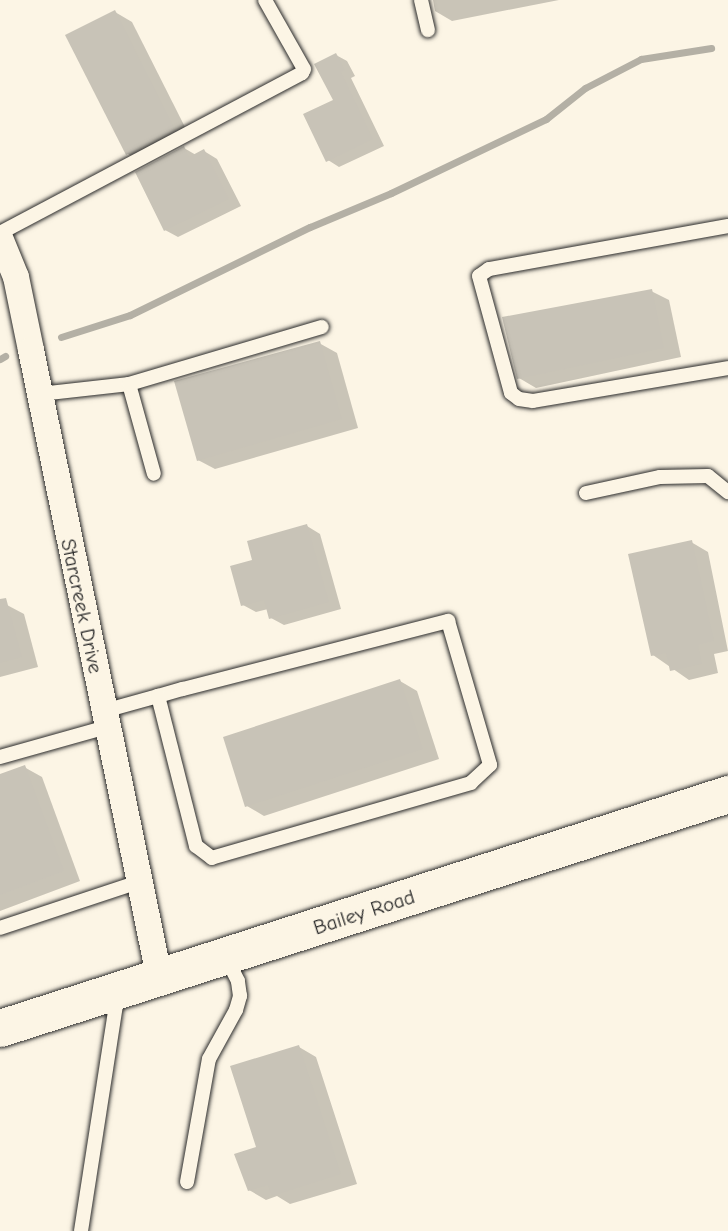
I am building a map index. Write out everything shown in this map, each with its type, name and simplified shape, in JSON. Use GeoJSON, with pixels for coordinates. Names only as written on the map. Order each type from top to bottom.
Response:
{"type":"FeatureCollection","features":[{"type":"Feature","properties":{"kind":"street","name":"Starcreek Drive"},"geometry":{"type":"LineString","coordinates":[[1,245],[16,277],[159,976]]}},
{"type":"Feature","properties":{"kind":"street","name":"Bailey Road"},"geometry":{"type":"LineString","coordinates":[[0,1028],[725,799]]}},
{"type":"Feature","properties":{"kind":"lane"},"geometry":{"type":"LineString","coordinates":[[1,245],[302,73],[304,69],[265,0]]}},
{"type":"Feature","properties":{"kind":"lane"},"geometry":{"type":"LineString","coordinates":[[421,0],[428,30]]}},
{"type":"Feature","properties":{"kind":"lane"},"geometry":{"type":"LineString","coordinates":[[728,226],[489,269],[479,276],[511,393],[519,399],[533,401],[728,368]]}},
{"type":"Feature","properties":{"kind":"lane"},"geometry":{"type":"LineString","coordinates":[[40,394],[129,384],[322,327]]}},
{"type":"Feature","properties":{"kind":"lane"},"geometry":{"type":"LineString","coordinates":[[129,384],[154,474]]}},
{"type":"Feature","properties":{"kind":"lane"},"geometry":{"type":"LineString","coordinates":[[586,493],[660,477],[708,476],[728,492]]}},
{"type":"Feature","properties":{"kind":"lane"},"geometry":{"type":"LineString","coordinates":[[0,757],[106,719],[158,696],[448,621],[490,765],[471,783],[212,858],[196,846],[158,696]]}},
{"type":"Feature","properties":{"kind":"lane"},"geometry":{"type":"LineString","coordinates":[[0,928],[138,882]]}},
{"type":"Feature","properties":{"kind":"lane"},"geometry":{"type":"LineString","coordinates":[[187,1182],[206,1071],[236,1010],[240,996],[238,981],[226,957]]}},
{"type":"Feature","properties":{"kind":"lane"},"geometry":{"type":"LineString","coordinates":[[81,1231],[118,990]]}},
{"type":"Feature","properties":{"kind":"building"},"geometry":{"type":"Polygon","coordinates":[[[115,10],[175,129],[126,155],[65,35],[115,10]]]}},
{"type":"Feature","properties":{"kind":"building"},"geometry":{"type":"Polygon","coordinates":[[[336,53],[345,70],[341,72],[373,139],[326,162],[303,114],[333,100],[314,64],[336,53]]]}},
{"type":"Feature","properties":{"kind":"building"},"geometry":{"type":"Polygon","coordinates":[[[184,146],[189,157],[204,149],[229,199],[164,231],[135,172],[184,146]]]}},
{"type":"Feature","properties":{"kind":"building"},"geometry":{"type":"Polygon","coordinates":[[[652,289],[664,348],[517,379],[502,317],[652,289]]]}},
{"type":"Feature","properties":{"kind":"building"},"geometry":{"type":"Polygon","coordinates":[[[320,341],[342,419],[197,461],[174,381],[320,341]]]}},
{"type":"Feature","properties":{"kind":"building"},"geometry":{"type":"Polygon","coordinates":[[[307,524],[329,602],[269,619],[264,600],[241,606],[230,566],[252,560],[247,541],[307,524]]]}},
{"type":"Feature","properties":{"kind":"building"},"geometry":{"type":"Polygon","coordinates":[[[692,540],[714,641],[698,645],[702,664],[670,671],[666,653],[651,656],[628,554],[692,540]]]}},
{"type":"Feature","properties":{"kind":"building"},"geometry":{"type":"Polygon","coordinates":[[[6,598],[22,657],[0,663],[0,599],[6,598]]]}},
{"type":"Feature","properties":{"kind":"building"},"geometry":{"type":"Polygon","coordinates":[[[400,679],[423,749],[245,807],[223,737],[400,679]]]}},
{"type":"Feature","properties":{"kind":"building"},"geometry":{"type":"Polygon","coordinates":[[[25,765],[64,871],[0,895],[0,774],[25,765]]]}},
{"type":"Feature","properties":{"kind":"building"},"geometry":{"type":"Polygon","coordinates":[[[299,1045],[341,1174],[272,1196],[268,1185],[248,1191],[234,1154],[256,1147],[230,1066],[299,1045]]]}},
{"type":"Feature","properties":{"kind":"waterway"},"geometry":{"type":"LineString","coordinates":[[61,337],[130,315],[310,227],[391,193],[546,119],[585,88],[641,59],[711,48]]}},
{"type":"Feature","properties":{"kind":"waterway"},"geometry":{"type":"LineString","coordinates":[[0,359],[5,356]]}}]}
